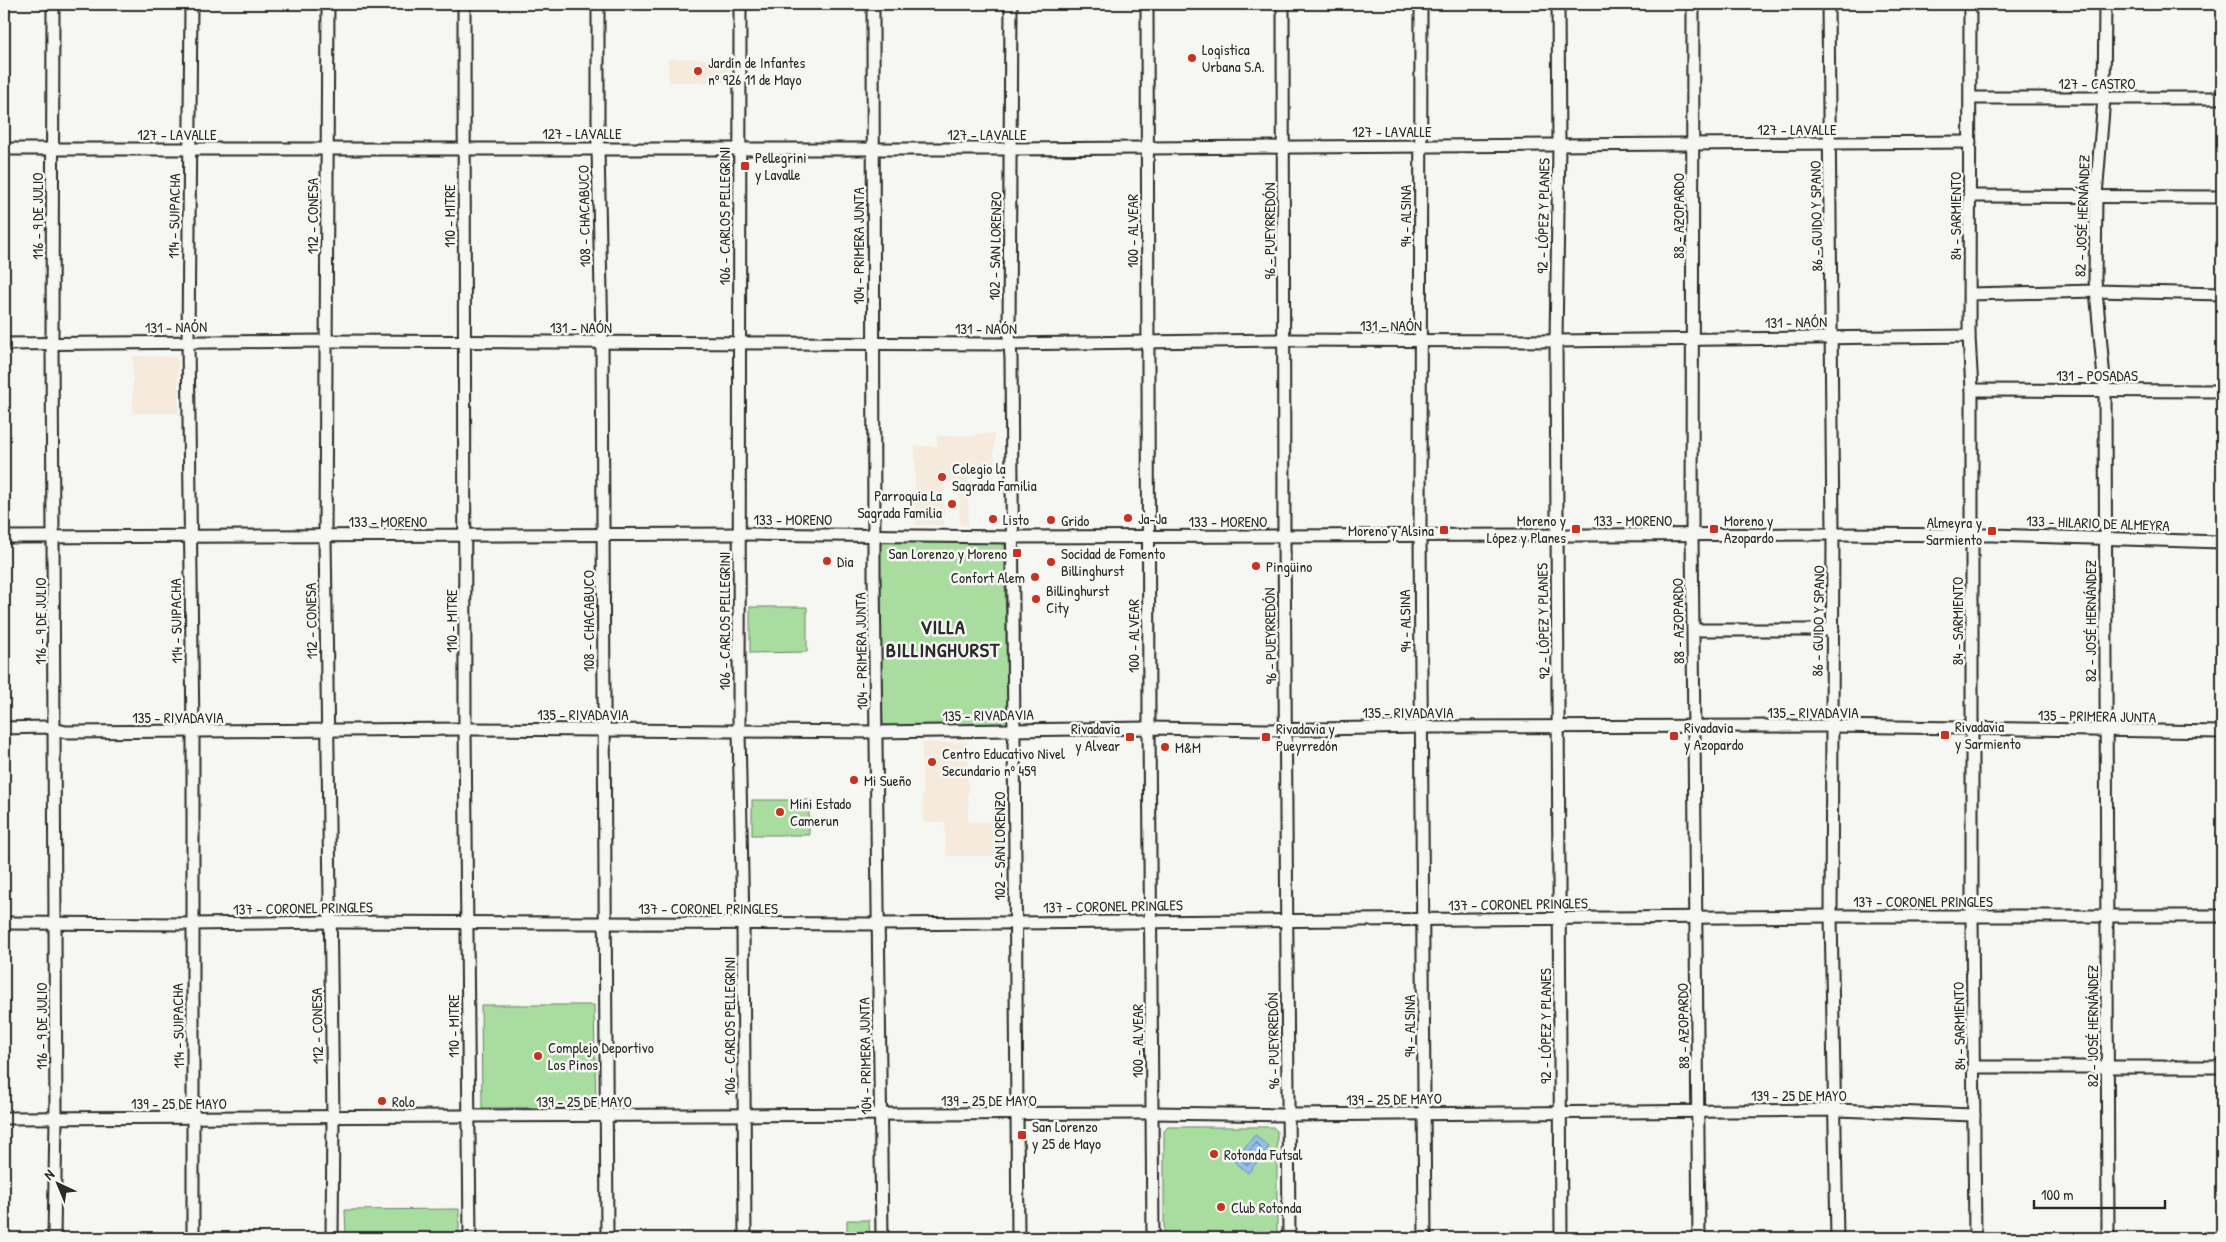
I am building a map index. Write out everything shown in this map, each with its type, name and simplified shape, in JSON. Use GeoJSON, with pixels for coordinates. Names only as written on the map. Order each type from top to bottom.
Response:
{"type":"FeatureCollection","features":[{"type":"Feature","properties":{"kind":"street","name":"116 - 9 DE JULIO"},"geometry":{"type":"LineString","coordinates":[[53,4],[51,148],[55,730],[56,1118],[54,1238]]}},
{"type":"Feature","properties":{"kind":"street","name":"114 - SUIPACHA"},"geometry":{"type":"LineString","coordinates":[[191,4],[188,342],[193,731],[193,1238]]}},
{"type":"Feature","properties":{"kind":"street","name":"112 - CONESA"},"geometry":{"type":"LineString","coordinates":[[328,4],[325,536],[333,1117],[332,1238]]}},
{"type":"Feature","properties":{"kind":"street","name":"110 - MITRE"},"geometry":{"type":"LineString","coordinates":[[464,4],[466,341],[465,729],[470,1238]]}},
{"type":"Feature","properties":{"kind":"street","name":"108 - CHACABUCO"},"geometry":{"type":"LineString","coordinates":[[598,4],[608,1238]]}},
{"type":"Feature","properties":{"kind":"street","name":"106 - CARLOS PELLEGRINI"},"geometry":{"type":"LineString","coordinates":[[740,4],[739,730],[743,923],[745,1238]]}},
{"type":"Feature","properties":{"kind":"street","name":"104 - PRIMERA JUNTA"},"geometry":{"type":"LineString","coordinates":[[873,4],[875,535],[882,1238]]}},
{"type":"Feature","properties":{"kind":"street","name":"102 - SAN LORENZO"},"geometry":{"type":"LineString","coordinates":[[1011,4],[1011,536],[1018,1238]]}},
{"type":"Feature","properties":{"kind":"street","name":"100 - ALVEAR"},"geometry":{"type":"LineString","coordinates":[[1147,4],[1146,147],[1153,1238]]}},
{"type":"Feature","properties":{"kind":"street","name":"96 - PUEYRREDÓN"},"geometry":{"type":"LineString","coordinates":[[1283,4],[1284,536],[1289,1238]]}},
{"type":"Feature","properties":{"kind":"street","name":"94 - ALSINA"},"geometry":{"type":"LineString","coordinates":[[1421,4],[1420,534],[1425,1238]]}},
{"type":"Feature","properties":{"kind":"street","name":"92 - LÓPEZ Y PLANES"},"geometry":{"type":"LineString","coordinates":[[1558,4],[1559,145],[1556,341],[1562,1238]]}},
{"type":"Feature","properties":{"kind":"street","name":"88 - AZOPARDO"},"geometry":{"type":"LineString","coordinates":[[1693,4],[1694,339],[1692,535],[1699,1238]]}},
{"type":"Feature","properties":{"kind":"street","name":"86 - GUIDO Y SPANO"},"geometry":{"type":"LineString","coordinates":[[1828,4],[1833,534],[1832,916],[1837,1238]]}},
{"type":"Feature","properties":{"kind":"street","name":"84 - SARMIENTO"},"geometry":{"type":"LineString","coordinates":[[1970,4],[1969,336],[1972,390],[1972,916],[1975,1067],[1975,1238]]}},
{"type":"Feature","properties":{"kind":"street","name":"82 - JOSÉ HERNÁNDEZ"},"geometry":{"type":"LineString","coordinates":[[2105,4],[2104,98],[2096,196],[2095,291],[2105,390],[2104,731],[2107,916],[2108,1238]]}},
{"type":"Feature","properties":{"kind":"street","name":"127 - CASTRO"},"geometry":{"type":"LineString","coordinates":[[1971,98],[2222,98]]}},
{"type":"Feature","properties":{"kind":"street","name":"127 - LAVALLE"},"geometry":{"type":"LineString","coordinates":[[4,149],[1011,149],[1970,142]]}},
{"type":"Feature","properties":{"kind":"street"},"geometry":{"type":"LineString","coordinates":[[1970,196],[2222,197]]}},
{"type":"Feature","properties":{"kind":"street"},"geometry":{"type":"LineString","coordinates":[[1970,294],[2095,291],[2222,294]]}},
{"type":"Feature","properties":{"kind":"street","name":"131 - NAÓN"},"geometry":{"type":"LineString","coordinates":[[4,344],[466,341],[1010,344],[1148,341],[1556,341],[1969,336]]}},
{"type":"Feature","properties":{"kind":"street","name":"131 - POSADAS"},"geometry":{"type":"LineString","coordinates":[[1972,390],[2222,390]]}},
{"type":"Feature","properties":{"kind":"street","name":"133 - MORENO"},"geometry":{"type":"LineString","coordinates":[[4,537],[602,534],[1011,536],[1420,534],[1557,536],[1972,535]]}},
{"type":"Feature","properties":{"kind":"street","name":"133 - HILARIO DE ALMEYRA"},"geometry":{"type":"LineString","coordinates":[[1972,535],[2222,542]]}},
{"type":"Feature","properties":{"kind":"street"},"geometry":{"type":"LineString","coordinates":[[1694,630],[1833,630]]}},
{"type":"Feature","properties":{"kind":"street","name":"135 - RIVADAVIA"},"geometry":{"type":"LineString","coordinates":[[4,728],[45,727],[66,732],[603,729],[877,732],[1149,728],[1831,726],[1972,729]]}},
{"type":"Feature","properties":{"kind":"street","name":"135 - PRIMERA JUNTA"},"geometry":{"type":"LineString","coordinates":[[1972,729],[2222,732]]}},
{"type":"Feature","properties":{"kind":"street","name":"137 - CORONEL PRINGLES"},"geometry":{"type":"LineString","coordinates":[[4,923],[192,924],[330,922],[468,924],[606,922],[878,924],[1287,919],[2222,916]]}},
{"type":"Feature","properties":{"kind":"street"},"geometry":{"type":"LineString","coordinates":[[1975,1067],[2222,1067]]}},
{"type":"Feature","properties":{"kind":"street","name":"139 - 25 DE MAYO"},"geometry":{"type":"LineString","coordinates":[[4,1118],[194,1119],[1152,1113],[1289,1115],[1698,1110],[1836,1110],[1974,1114]]}},
{"type":"Feature","properties":{"kind":"shaded area","name":"Jardín de Infantes nº 926 11 de Mayo"},"geometry":{"type":"Polygon","coordinates":[[[668,59],[728,59],[728,82],[669,82],[668,59]]]}},
{"type":"Feature","properties":{"kind":"shaded area"},"geometry":{"type":"Polygon","coordinates":[[[133,356],[174,357],[178,361],[178,413],[133,413],[133,356]]]}},
{"type":"Feature","properties":{"kind":"shaded area","name":"Colegio la Sagrada Familia"},"geometry":{"type":"Polygon","coordinates":[[[975,434],[994,434],[994,472],[968,472],[968,525],[960,525],[959,482],[944,483],[944,525],[915,525],[915,446],[937,446],[937,436],[975,436],[975,434]]]}},
{"type":"Feature","properties":{"kind":"shaded area"},"geometry":{"type":"Polygon","coordinates":[[[968,742],[968,822],[1002,821],[1003,856],[946,856],[945,822],[923,822],[922,743],[968,742]]]}},
{"type":"Feature","properties":{"kind":"green space"},"geometry":{"type":"Polygon","coordinates":[[[886,541],[1004,541],[1008,725],[883,727],[878,547],[886,541]]]}},
{"type":"Feature","properties":{"kind":"green space"},"geometry":{"type":"Polygon","coordinates":[[[750,607],[807,607],[807,652],[750,653],[750,607]]]}},
{"type":"Feature","properties":{"kind":"green space","name":"Mini Estado Camerun"},"geometry":{"type":"Polygon","coordinates":[[[752,800],[809,800],[809,835],[752,835],[752,800]]]}},
{"type":"Feature","properties":{"kind":"green space","name":"Complejo Deportivo Los Pinos"},"geometry":{"type":"Polygon","coordinates":[[[481,1005],[594,1005],[596,1107],[482,1108],[481,1005]]]}},
{"type":"Feature","properties":{"kind":"green space","name":"Club Rotonda"},"geometry":{"type":"Polygon","coordinates":[[[1168,1127],[1273,1127],[1277,1131],[1277,1238],[1164,1238],[1164,1131],[1168,1127]]]}},
{"type":"Feature","properties":{"kind":"green space"},"geometry":{"type":"Polygon","coordinates":[[[459,1209],[459,1238],[346,1238],[345,1210],[459,1209]]]}},
{"type":"Feature","properties":{"kind":"green space"},"geometry":{"type":"Polygon","coordinates":[[[847,1220],[869,1220],[870,1238],[847,1238],[847,1220]]]}},
{"type":"Feature","properties":{"kind":"water"},"geometry":{"type":"Polygon","coordinates":[[[1255,1135],[1269,1147],[1248,1173],[1234,1161],[1255,1135]]]}},
{"type":"Feature","properties":{"kind":"place","name":"Logistica Urbana S.A."},"geometry":{"type":"Point","coordinates":[1192,58]}},
{"type":"Feature","properties":{"kind":"place","name":"Jardín de Infantes nº 926 11 de Mayo"},"geometry":{"type":"Point","coordinates":[698,71]}},
{"type":"Feature","properties":{"kind":"place","name":"Pellegrini y Lavalle"},"geometry":{"type":"Point","coordinates":[745,166]}},
{"type":"Feature","properties":{"kind":"place","name":"Colegio la Sagrada Familia"},"geometry":{"type":"Point","coordinates":[942,477]}},
{"type":"Feature","properties":{"kind":"place","name":"Parroquia La Sagrada Familia"},"geometry":{"type":"Point","coordinates":[952,504]}},
{"type":"Feature","properties":{"kind":"place","name":"Ja-Ja"},"geometry":{"type":"Point","coordinates":[1128,518]}},
{"type":"Feature","properties":{"kind":"place","name":"Listo"},"geometry":{"type":"Point","coordinates":[993,519]}},
{"type":"Feature","properties":{"kind":"place","name":"Grido"},"geometry":{"type":"Point","coordinates":[1051,520]}},
{"type":"Feature","properties":{"kind":"place","name":"Moreno y López y Planes"},"geometry":{"type":"Point","coordinates":[1576,529]}},
{"type":"Feature","properties":{"kind":"place","name":"Moreno y Azopardo"},"geometry":{"type":"Point","coordinates":[1714,529]}},
{"type":"Feature","properties":{"kind":"place","name":"Moreno y Alsina"},"geometry":{"type":"Point","coordinates":[1444,530]}},
{"type":"Feature","properties":{"kind":"place","name":"Almeyra y Sarmiento"},"geometry":{"type":"Point","coordinates":[1992,531]}},
{"type":"Feature","properties":{"kind":"place","name":"San Lorenzo y Moreno"},"geometry":{"type":"Point","coordinates":[1017,553]}},
{"type":"Feature","properties":{"kind":"place","name":"Dia"},"geometry":{"type":"Point","coordinates":[827,561]}},
{"type":"Feature","properties":{"kind":"place","name":"Socidad de Fomento Billinghurst"},"geometry":{"type":"Point","coordinates":[1051,562]}},
{"type":"Feature","properties":{"kind":"place","name":"Pingüino"},"geometry":{"type":"Point","coordinates":[1256,566]}},
{"type":"Feature","properties":{"kind":"place","name":"Confort Alem"},"geometry":{"type":"Point","coordinates":[1035,577]}},
{"type":"Feature","properties":{"kind":"place","name":"Billinghurst City"},"geometry":{"type":"Point","coordinates":[1036,599]}},
{"type":"Feature","properties":{"kind":"place","name":"Rivadavia y Sarmiento"},"geometry":{"type":"Point","coordinates":[1945,735]}},
{"type":"Feature","properties":{"kind":"place","name":"Rivadavia y Azopardo"},"geometry":{"type":"Point","coordinates":[1674,736]}},
{"type":"Feature","properties":{"kind":"place","name":"Rivadavia y Alvear"},"geometry":{"type":"Point","coordinates":[1130,737]}},
{"type":"Feature","properties":{"kind":"place","name":"Rivadavia y Pueyrredón"},"geometry":{"type":"Point","coordinates":[1266,737]}},
{"type":"Feature","properties":{"kind":"place","name":"M&M"},"geometry":{"type":"Point","coordinates":[1165,747]}},
{"type":"Feature","properties":{"kind":"place","name":"Centro Educativo Nivel Secundario nº 459"},"geometry":{"type":"Point","coordinates":[932,762]}},
{"type":"Feature","properties":{"kind":"place","name":"Mi Sueño"},"geometry":{"type":"Point","coordinates":[854,780]}},
{"type":"Feature","properties":{"kind":"place","name":"Mini Estado Camerun"},"geometry":{"type":"Point","coordinates":[780,812]}},
{"type":"Feature","properties":{"kind":"place","name":"Complejo Deportivo Los Pinos"},"geometry":{"type":"Point","coordinates":[538,1056]}},
{"type":"Feature","properties":{"kind":"place","name":"Rolo"},"geometry":{"type":"Point","coordinates":[382,1101]}},
{"type":"Feature","properties":{"kind":"place","name":"San Lorenzo y 25 de Mayo"},"geometry":{"type":"Point","coordinates":[1022,1135]}},
{"type":"Feature","properties":{"kind":"place","name":"Rotonda Futsal"},"geometry":{"type":"Point","coordinates":[1214,1154]}},
{"type":"Feature","properties":{"kind":"place","name":"Club Rotonda"},"geometry":{"type":"Point","coordinates":[1221,1207]}},
{"type":"Feature","properties":{"kind":"district","name":"VILLA BILLINGHURST"},"geometry":{"type":"Point","coordinates":[943,638]}}]}
